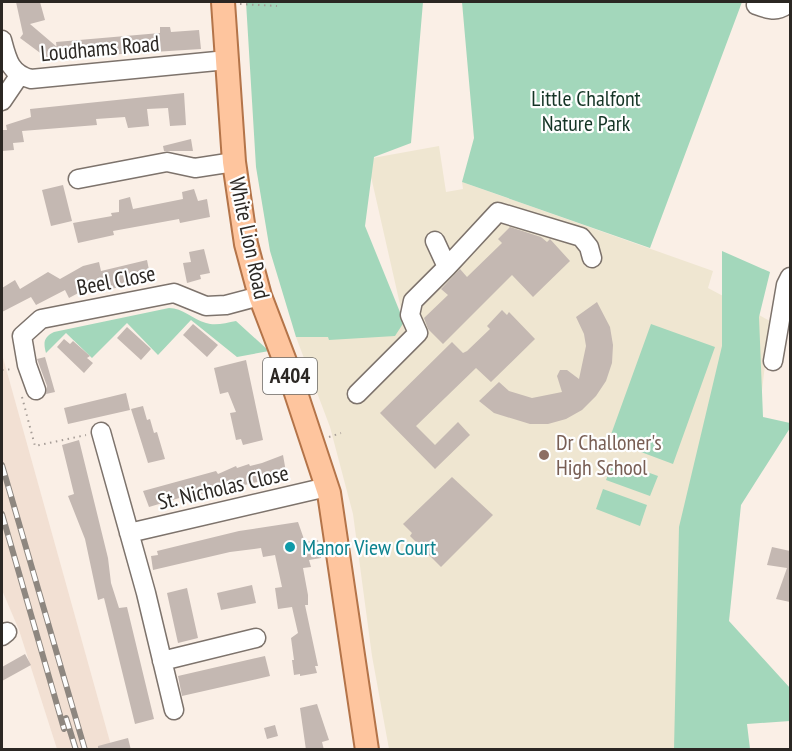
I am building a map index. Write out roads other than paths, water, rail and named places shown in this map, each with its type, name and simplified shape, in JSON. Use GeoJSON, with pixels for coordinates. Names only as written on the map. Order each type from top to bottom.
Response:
{"type":"FeatureCollection","features":[{"type":"Feature","properties":{"kind":"main road","name":"White Lion Road"},"geometry":{"type":"LineString","coordinates":[[223,2],[234,162],[246,244],[260,296],[289,372],[327,487],[368,750]]}},
{"type":"Feature","properties":{"kind":"street"},"geometry":{"type":"LineString","coordinates":[[756,5],[773,11],[784,8],[790,2]]}},
{"type":"Feature","properties":{"kind":"street","name":"Loudhams Road"},"geometry":{"type":"LineString","coordinates":[[2,39],[9,65],[19,76],[31,79],[227,60]]}},
{"type":"Feature","properties":{"kind":"street"},"geometry":{"type":"LineString","coordinates":[[2,101],[19,76]]}},
{"type":"Feature","properties":{"kind":"street"},"geometry":{"type":"LineString","coordinates":[[78,179],[167,162],[195,168],[234,162]]}},
{"type":"Feature","properties":{"kind":"street"},"geometry":{"type":"LineString","coordinates":[[357,394],[418,333],[410,315],[413,301],[498,212],[581,237],[589,247],[592,258]]}},
{"type":"Feature","properties":{"kind":"street"},"geometry":{"type":"LineString","coordinates":[[435,241],[447,267]]}},
{"type":"Feature","properties":{"kind":"street"},"geometry":{"type":"LineString","coordinates":[[773,361],[786,285],[790,277]]}},
{"type":"Feature","properties":{"kind":"street","name":"Beel Close"},"geometry":{"type":"LineString","coordinates":[[28,390],[22,336],[41,319],[174,294],[206,306],[226,305],[260,296]]}},
{"type":"Feature","properties":{"kind":"street"},"geometry":{"type":"LineString","coordinates":[[101,432],[174,710]]}},
{"type":"Feature","properties":{"kind":"street","name":"St. Nicholas Close"},"geometry":{"type":"LineString","coordinates":[[129,533],[327,487]]}},
{"type":"Feature","properties":{"kind":"street"},"geometry":{"type":"LineString","coordinates":[[162,661],[256,638]]}},
{"type":"Feature","properties":{"kind":"railway"},"geometry":{"type":"LineString","coordinates":[[2,465],[85,750]]}},
{"type":"Feature","properties":{"kind":"railway"},"geometry":{"type":"LineString","coordinates":[[2,514],[64,729]]}},
{"type":"Feature","properties":{"kind":"railway"},"geometry":{"type":"LineString","coordinates":[[66,718],[76,750]]}},
{"type":"Feature","properties":{"kind":"place","name":"Dr Challoner's High School"},"geometry":{"type":"Point","coordinates":[544,455]}},
{"type":"Feature","properties":{"kind":"place","name":"Manor View Court"},"geometry":{"type":"Point","coordinates":[290,547]}},
{"type":"Feature","properties":{"kind":"park label","name":"Little Chalfont Nature Park"},"geometry":{"type":"Point","coordinates":[586,110]}}]}
